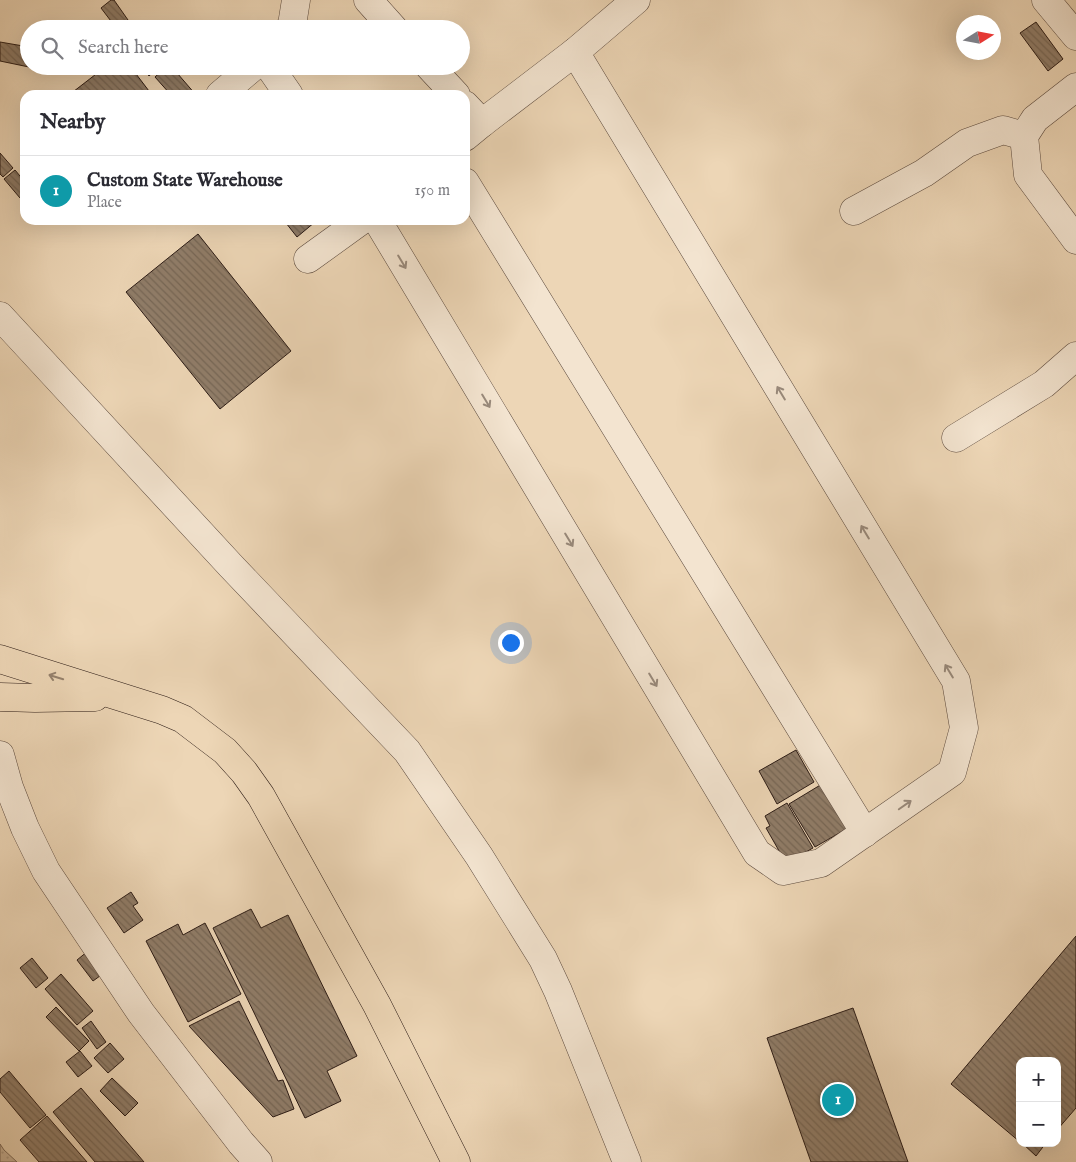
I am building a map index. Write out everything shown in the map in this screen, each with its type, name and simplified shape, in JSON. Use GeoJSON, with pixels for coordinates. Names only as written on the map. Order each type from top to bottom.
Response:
{"type":"FeatureCollection","features":[{"type":"Feature","properties":{"kind":"main road"},"geometry":{"type":"LineString","coordinates":[[0,660],[162,710],[183,719],[225,751],[244,772],[272,813],[377,1005],[456,1162]]}},
{"type":"Feature","properties":{"kind":"main road"},"geometry":{"type":"LineString","coordinates":[[0,697],[119,696]]}},
{"type":"Feature","properties":{"kind":"lane"},"geometry":{"type":"LineString","coordinates":[[293,20],[296,0]]}},
{"type":"Feature","properties":{"kind":"lane"},"geometry":{"type":"LineString","coordinates":[[368,0],[386,20]]}},
{"type":"Feature","properties":{"kind":"lane"},"geometry":{"type":"LineString","coordinates":[[471,122],[575,52],[636,0]]}},
{"type":"Feature","properties":{"kind":"lane"},"geometry":{"type":"LineString","coordinates":[[1046,0],[1076,36]]}},
{"type":"Feature","properties":{"kind":"lane"},"geometry":{"type":"LineString","coordinates":[[380,225],[757,852],[783,871],[821,863],[952,772],[964,728],[956,681],[575,52]]}},
{"type":"Feature","properties":{"kind":"lane"},"geometry":{"type":"LineString","coordinates":[[226,90],[243,75]]}},
{"type":"Feature","properties":{"kind":"lane"},"geometry":{"type":"LineString","coordinates":[[275,75],[286,90]]}},
{"type":"Feature","properties":{"kind":"lane"},"geometry":{"type":"LineString","coordinates":[[437,75],[451,90]]}},
{"type":"Feature","properties":{"kind":"lane"},"geometry":{"type":"LineString","coordinates":[[1076,87],[1035,119],[1024,136],[1028,175],[1076,240]]}},
{"type":"Feature","properties":{"kind":"lane"},"geometry":{"type":"LineString","coordinates":[[854,211],[924,173],[968,143],[1003,130],[1024,136]]}},
{"type":"Feature","properties":{"kind":"lane"},"geometry":{"type":"LineString","coordinates":[[470,190],[865,833]]}},
{"type":"Feature","properties":{"kind":"lane"},"geometry":{"type":"LineString","coordinates":[[308,259],[355,225]]}},
{"type":"Feature","properties":{"kind":"lane"},"geometry":{"type":"LineString","coordinates":[[0,316],[407,751],[479,856],[543,959],[558,991],[627,1162]]}},
{"type":"Feature","properties":{"kind":"lane"},"geometry":{"type":"LineString","coordinates":[[956,438],[1044,384],[1076,356]]}},
{"type":"Feature","properties":{"kind":"lane"},"geometry":{"type":"LineString","coordinates":[[0,755],[9,786],[25,828],[46,871],[141,1013],[241,1143],[258,1162]]}},
{"type":"Feature","properties":{"kind":"shaded area"},"geometry":{"type":"Polygon","coordinates":[[[0,1144],[4,1150],[17,1162],[0,1162],[0,1144]]]}},
{"type":"Feature","properties":{"kind":"building"},"geometry":{"type":"Polygon","coordinates":[[[111,0],[114,0],[128,20],[110,20],[101,8],[111,0]]]}},
{"type":"Feature","properties":{"kind":"building"},"geometry":{"type":"Polygon","coordinates":[[[1036,22],[1063,59],[1048,71],[1020,33],[1036,22]]]}},
{"type":"Feature","properties":{"kind":"building"},"geometry":{"type":"Polygon","coordinates":[[[0,42],[20,45],[20,65],[0,61],[0,42]]]}},
{"type":"Feature","properties":{"kind":"building"},"geometry":{"type":"Polygon","coordinates":[[[95,75],[137,75],[148,90],[75,90],[95,75]]]}},
{"type":"Feature","properties":{"kind":"building"},"geometry":{"type":"Polygon","coordinates":[[[157,75],[179,75],[192,90],[167,90],[155,77],[157,75]]]}},
{"type":"Feature","properties":{"kind":"building"},"geometry":{"type":"Polygon","coordinates":[[[0,153],[13,168],[3,177],[0,174],[0,153]]]}},
{"type":"Feature","properties":{"kind":"building"},"geometry":{"type":"Polygon","coordinates":[[[15,170],[20,176],[20,198],[4,179],[15,170]]]}},
{"type":"Feature","properties":{"kind":"building"},"geometry":{"type":"Polygon","coordinates":[[[288,225],[311,225],[297,237],[288,225]]]}},
{"type":"Feature","properties":{"kind":"building"},"geometry":{"type":"Polygon","coordinates":[[[198,234],[291,351],[220,409],[126,292],[198,234]]]}},
{"type":"Feature","properties":{"kind":"building"},"geometry":{"type":"Polygon","coordinates":[[[796,750],[814,782],[777,804],[759,771],[796,750]]]}},
{"type":"Feature","properties":{"kind":"building"},"geometry":{"type":"Polygon","coordinates":[[[822,784],[848,828],[815,847],[789,804],[822,784]]]}},
{"type":"Feature","properties":{"kind":"building"},"geometry":{"type":"Polygon","coordinates":[[[787,803],[813,848],[786,863],[766,828],[770,826],[765,816],[787,803]]]}},
{"type":"Feature","properties":{"kind":"building"},"geometry":{"type":"Polygon","coordinates":[[[131,892],[138,903],[133,906],[143,920],[124,933],[107,908],[131,892]]]}},
{"type":"Feature","properties":{"kind":"building"},"geometry":{"type":"Polygon","coordinates":[[[251,909],[261,928],[288,915],[357,1056],[327,1071],[341,1101],[305,1118],[213,928],[251,909]]]}},
{"type":"Feature","properties":{"kind":"building"},"geometry":{"type":"Polygon","coordinates":[[[205,923],[241,994],[188,1022],[146,941],[178,924],[183,935],[205,923]]]}},
{"type":"Feature","properties":{"kind":"building"},"geometry":{"type":"Polygon","coordinates":[[[1076,936],[1076,1108],[1061,1125],[1061,1057],[1016,1057],[1016,1139],[951,1084],[1076,936]]]}},
{"type":"Feature","properties":{"kind":"building"},"geometry":{"type":"Polygon","coordinates":[[[88,951],[104,973],[93,981],[77,960],[88,951]]]}},
{"type":"Feature","properties":{"kind":"building"},"geometry":{"type":"Polygon","coordinates":[[[32,958],[48,978],[36,988],[20,968],[32,958]]]}},
{"type":"Feature","properties":{"kind":"building"},"geometry":{"type":"Polygon","coordinates":[[[61,974],[93,1011],[77,1025],[45,989],[61,974]]]}},
{"type":"Feature","properties":{"kind":"building"},"geometry":{"type":"Polygon","coordinates":[[[239,1001],[278,1081],[283,1080],[294,1109],[273,1117],[189,1026],[239,1001]]]}},
{"type":"Feature","properties":{"kind":"building"},"geometry":{"type":"Polygon","coordinates":[[[56,1007],[89,1041],[79,1051],[46,1017],[56,1007]]]}},
{"type":"Feature","properties":{"kind":"building"},"geometry":{"type":"Polygon","coordinates":[[[853,1008],[908,1162],[811,1162],[767,1038],[853,1008]]]}},
{"type":"Feature","properties":{"kind":"building"},"geometry":{"type":"Polygon","coordinates":[[[91,1021],[106,1042],[97,1049],[82,1028],[91,1021]]]}},
{"type":"Feature","properties":{"kind":"building"},"geometry":{"type":"Polygon","coordinates":[[[110,1043],[124,1059],[108,1073],[94,1058],[110,1043]]]}},
{"type":"Feature","properties":{"kind":"building"},"geometry":{"type":"Polygon","coordinates":[[[80,1051],[92,1066],[78,1077],[66,1062],[80,1051]]]}},
{"type":"Feature","properties":{"kind":"building"},"geometry":{"type":"Polygon","coordinates":[[[9,1071],[46,1115],[30,1128],[0,1092],[0,1079],[9,1071]]]}},
{"type":"Feature","properties":{"kind":"building"},"geometry":{"type":"Polygon","coordinates":[[[112,1078],[138,1103],[125,1116],[100,1091],[112,1078]]]}},
{"type":"Feature","properties":{"kind":"building"},"geometry":{"type":"Polygon","coordinates":[[[81,1088],[144,1162],[95,1162],[53,1112],[81,1088]]]}},
{"type":"Feature","properties":{"kind":"building"},"geometry":{"type":"Polygon","coordinates":[[[47,1116],[87,1162],[39,1162],[20,1140],[47,1116]]]}},
{"type":"Feature","properties":{"kind":"building"},"geometry":{"type":"Polygon","coordinates":[[[1026,1147],[1043,1147],[1036,1156],[1026,1147]]]}},
{"type":"Feature","properties":{"kind":"place","name":"Custom State Warehouse"},"geometry":{"type":"Point","coordinates":[838,1100]}}]}
